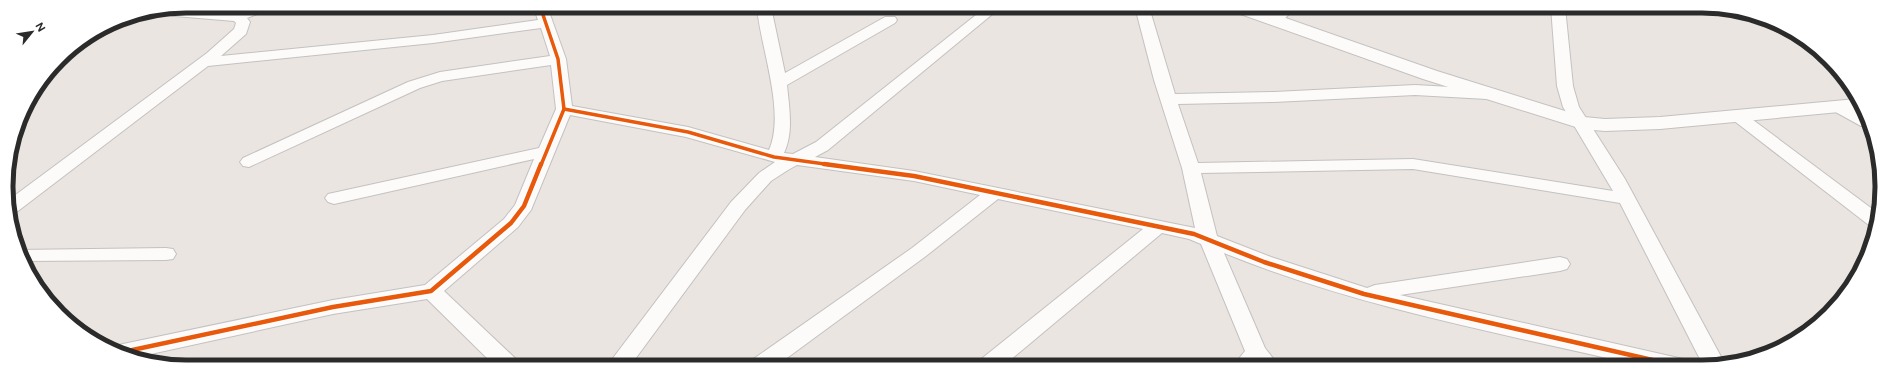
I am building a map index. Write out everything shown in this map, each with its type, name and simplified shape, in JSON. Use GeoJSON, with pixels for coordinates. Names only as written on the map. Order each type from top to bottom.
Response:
{"type":"FeatureCollection","features":[{"type":"Feature","properties":{"kind":"street"},"geometry":{"type":"LineString","coordinates":[[188,13],[238,17],[248,13]]}},
{"type":"Feature","properties":{"kind":"street"},"geometry":{"type":"LineString","coordinates":[[127,350],[333,307],[432,290],[511,223],[524,206],[531,193],[545,152],[564,109],[558,59],[542,13]]}},
{"type":"Feature","properties":{"kind":"street"},"geometry":{"type":"LineString","coordinates":[[765,13],[781,107],[781,142],[774,157]]}},
{"type":"Feature","properties":{"kind":"street"},"geometry":{"type":"LineString","coordinates":[[622,360],[738,206],[758,182],[773,171],[794,160],[808,155],[822,146],[987,13]]}},
{"type":"Feature","properties":{"kind":"street"},"geometry":{"type":"LineString","coordinates":[[1144,13],[1168,99],[1190,168],[1209,240],[1256,360]]}},
{"type":"Feature","properties":{"kind":"street"},"geometry":{"type":"LineString","coordinates":[[1558,13],[1565,86],[1571,107],[1582,123],[1626,199],[1712,360]]}},
{"type":"Feature","properties":{"kind":"street"},"geometry":{"type":"LineString","coordinates":[[1282,14],[1489,94],[1582,123],[1636,124],[1739,117],[1855,105]]}},
{"type":"Feature","properties":{"kind":"street"},"geometry":{"type":"LineString","coordinates":[[14,205],[204,62],[241,30],[243,22],[238,17]]}},
{"type":"Feature","properties":{"kind":"street"},"geometry":{"type":"LineString","coordinates":[[778,83],[890,20]]}},
{"type":"Feature","properties":{"kind":"street"},"geometry":{"type":"LineString","coordinates":[[204,62],[433,39],[546,23]]}},
{"type":"Feature","properties":{"kind":"street"},"geometry":{"type":"LineString","coordinates":[[249,162],[414,85],[440,77],[558,59]]}},
{"type":"Feature","properties":{"kind":"street"},"geometry":{"type":"LineString","coordinates":[[1168,99],[1415,90],[1489,94]]}},
{"type":"Feature","properties":{"kind":"street"},"geometry":{"type":"LineString","coordinates":[[1838,107],[1862,119]]}},
{"type":"Feature","properties":{"kind":"street"},"geometry":{"type":"LineString","coordinates":[[564,109],[688,132],[774,157],[914,176],[1194,234],[1264,262],[1364,294],[1652,360]]}},
{"type":"Feature","properties":{"kind":"street"},"geometry":{"type":"LineString","coordinates":[[1739,117],[1872,218]]}},
{"type":"Feature","properties":{"kind":"street"},"geometry":{"type":"LineString","coordinates":[[334,198],[545,152]]}},
{"type":"Feature","properties":{"kind":"street"},"geometry":{"type":"LineString","coordinates":[[1190,168],[1322,167],[1413,164],[1626,199]]}},
{"type":"Feature","properties":{"kind":"street"},"geometry":{"type":"LineString","coordinates":[[768,360],[919,252],[996,192]]}},
{"type":"Feature","properties":{"kind":"street"},"geometry":{"type":"LineString","coordinates":[[995,360],[1158,226]]}},
{"type":"Feature","properties":{"kind":"street"},"geometry":{"type":"LineString","coordinates":[[27,255],[166,254]]}},
{"type":"Feature","properties":{"kind":"street"},"geometry":{"type":"LineString","coordinates":[[1364,294],[1560,264]]}},
{"type":"Feature","properties":{"kind":"street"},"geometry":{"type":"LineString","coordinates":[[432,290],[502,360]]}},
{"type":"Feature","properties":{"kind":"cycle path"},"geometry":{"type":"LineString","coordinates":[[130,351],[333,307],[431,291],[511,223],[524,206],[564,109],[558,59],[543,13]]}},
{"type":"Feature","properties":{"kind":"cycle path"},"geometry":{"type":"LineString","coordinates":[[564,109],[688,132],[774,157],[914,176],[1194,234],[1264,262],[1364,294],[1652,360]]}}]}
